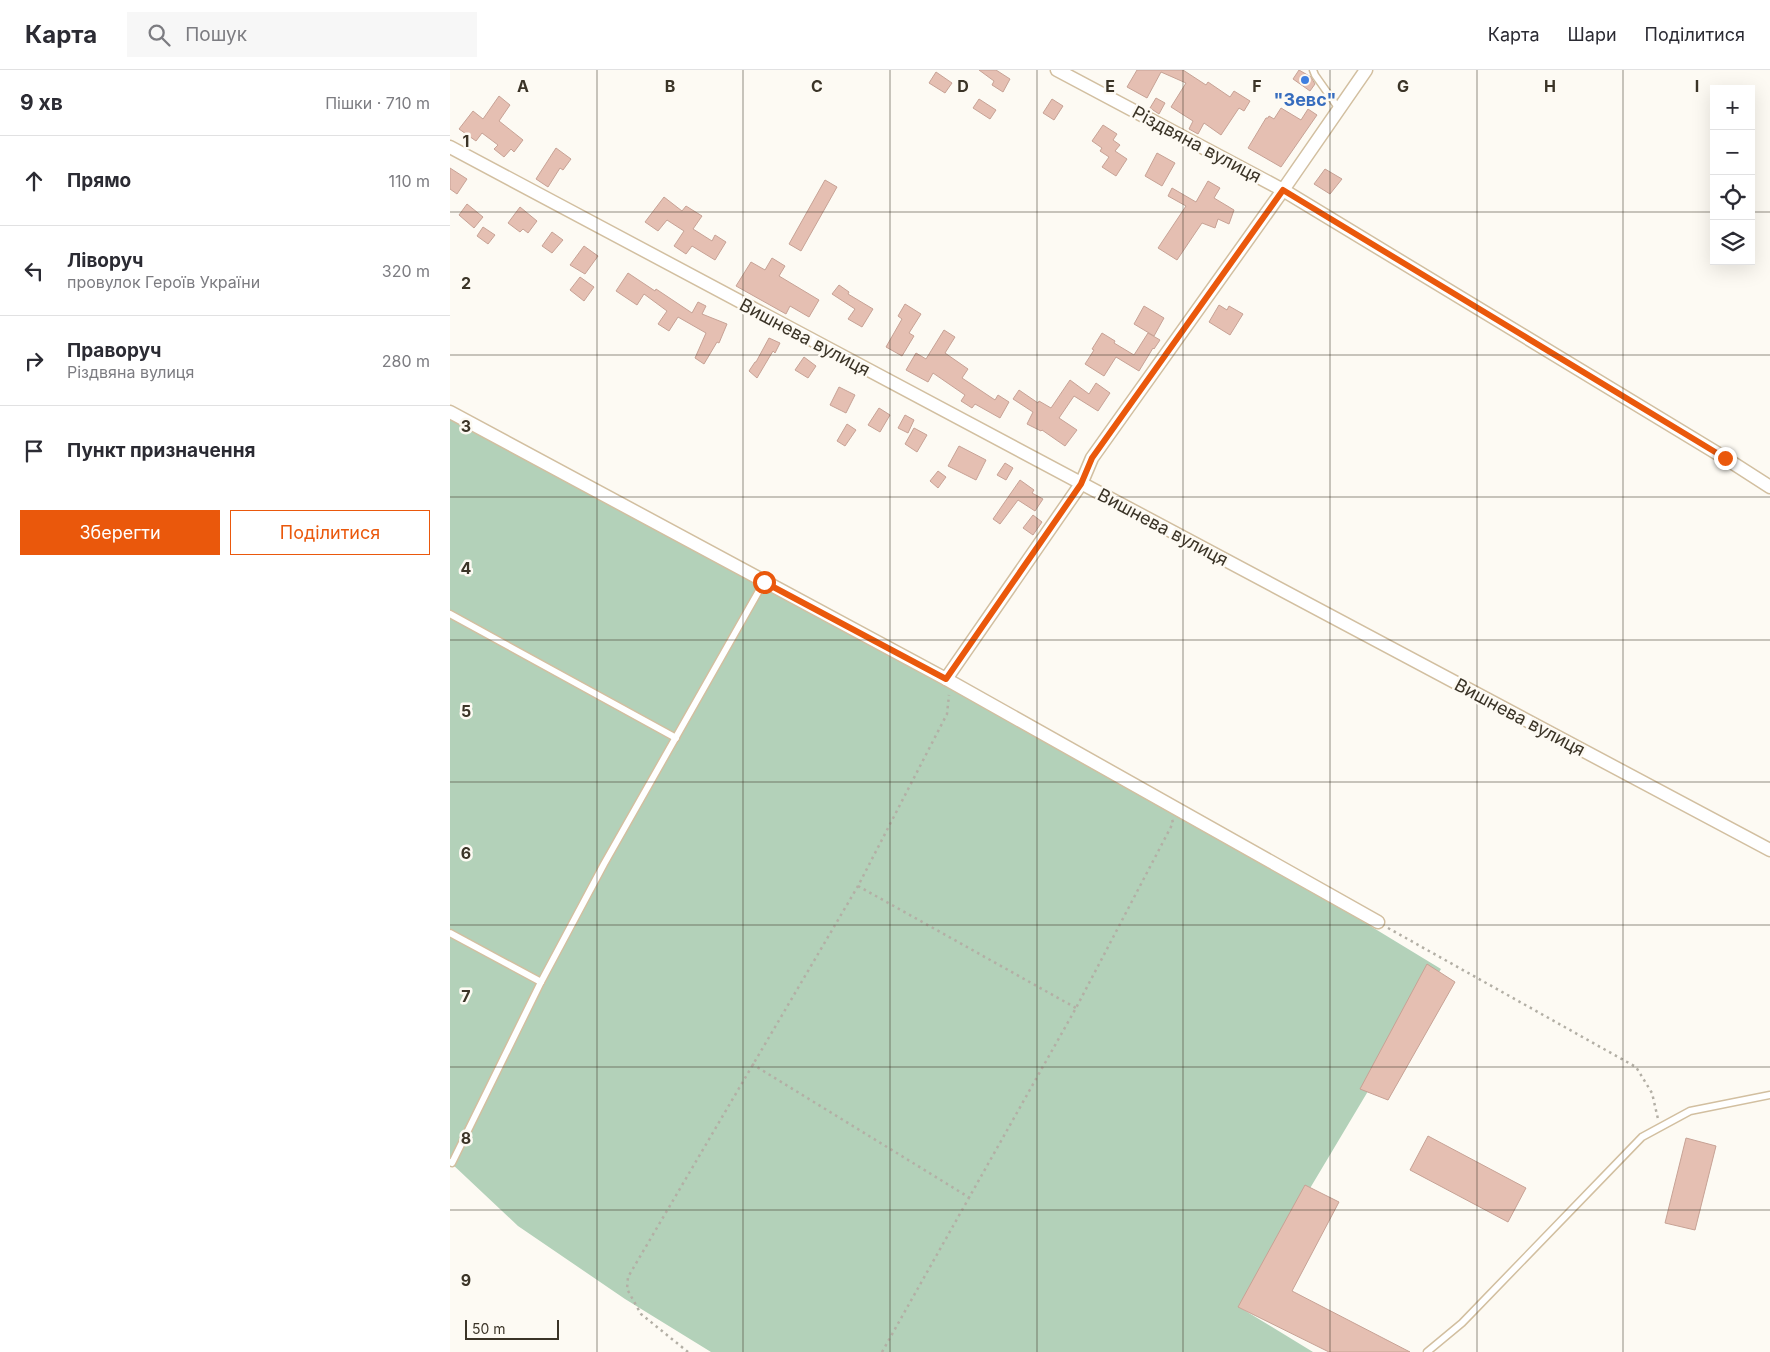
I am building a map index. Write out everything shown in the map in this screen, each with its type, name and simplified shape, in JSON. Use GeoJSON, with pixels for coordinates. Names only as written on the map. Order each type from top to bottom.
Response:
{"type":"FeatureCollection","features":[{"type":"Feature","properties":{"kind":"street","name":"Різдвяна вулиця"},"geometry":{"type":"LineString","coordinates":[[1057,70],[1283,190],[1725,458],[1770,488]]}},
{"type":"Feature","properties":{"kind":"street"},"geometry":{"type":"LineString","coordinates":[[946,679],[1081,484],[1092,458],[1366,70]]}},
{"type":"Feature","properties":{"kind":"street","name":"Вишнева вулиця"},"geometry":{"type":"LineString","coordinates":[[450,147],[1770,850]]}},
{"type":"Feature","properties":{"kind":"street"},"geometry":{"type":"LineString","coordinates":[[450,412],[946,679],[1378,922]]}},
{"type":"Feature","properties":{"kind":"lane"},"geometry":{"type":"LineString","coordinates":[[1314,70],[1314,75],[1339,109]]}},
{"type":"Feature","properties":{"kind":"lane"},"geometry":{"type":"LineString","coordinates":[[450,1162],[452,1163],[541,982],[604,864],[764,582]]}},
{"type":"Feature","properties":{"kind":"lane"},"geometry":{"type":"LineString","coordinates":[[450,614],[676,738]]}},
{"type":"Feature","properties":{"kind":"lane"},"geometry":{"type":"LineString","coordinates":[[450,933],[541,982]]}},
{"type":"Feature","properties":{"kind":"lane"},"geometry":{"type":"LineString","coordinates":[[1427,1352],[1462,1323],[1642,1137],[1690,1111],[1770,1095]]}},
{"type":"Feature","properties":{"kind":"path"},"geometry":{"type":"LineString","coordinates":[[688,1352],[641,1314],[627,1289],[628,1277],[858,886],[947,714],[950,686],[946,679]]}},
{"type":"Feature","properties":{"kind":"path"},"geometry":{"type":"LineString","coordinates":[[882,1352],[1076,1008],[1173,823],[1170,805]]}},
{"type":"Feature","properties":{"kind":"path"},"geometry":{"type":"LineString","coordinates":[[858,886],[1076,1008]]}},
{"type":"Feature","properties":{"kind":"path"},"geometry":{"type":"LineString","coordinates":[[1378,922],[1636,1067],[1652,1093],[1660,1127]]}},
{"type":"Feature","properties":{"kind":"path"},"geometry":{"type":"LineString","coordinates":[[752,1064],[970,1198]]}},
{"type":"Feature","properties":{"kind":"green space"},"geometry":{"type":"Polygon","coordinates":[[[450,412],[1186,814],[1441,969],[1239,1307],[1313,1352],[711,1352],[625,1299],[518,1226],[450,1162],[450,412]]]}},
{"type":"Feature","properties":{"kind":"building"},"geometry":{"type":"Polygon","coordinates":[[[979,70],[996,70],[1010,79],[1003,92],[992,85],[994,81],[979,70]]]}},
{"type":"Feature","properties":{"kind":"building"},"geometry":{"type":"Polygon","coordinates":[[[1137,70],[1183,70],[1206,85],[1208,82],[1230,97],[1234,91],[1250,101],[1244,111],[1239,108],[1221,135],[1204,123],[1198,134],[1189,129],[1193,121],[1171,107],[1186,83],[1161,72],[1147,98],[1127,87],[1137,70]]]}},
{"type":"Feature","properties":{"kind":"building","name":"\"Зевс\""},"geometry":{"type":"Polygon","coordinates":[[[1299,70],[1311,77],[1315,84],[1310,91],[1293,79],[1299,70]]]}},
{"type":"Feature","properties":{"kind":"building"},"geometry":{"type":"Polygon","coordinates":[[[936,72],[952,83],[945,93],[929,83],[936,72]]]}},
{"type":"Feature","properties":{"kind":"building"},"geometry":{"type":"Polygon","coordinates":[[[499,96],[510,105],[499,121],[523,140],[514,152],[511,149],[504,157],[494,149],[498,145],[482,133],[476,141],[459,129],[473,111],[483,119],[499,96]]]}},
{"type":"Feature","properties":{"kind":"building"},"geometry":{"type":"Polygon","coordinates":[[[1156,98],[1165,103],[1159,114],[1150,108],[1156,98]]]}},
{"type":"Feature","properties":{"kind":"building"},"geometry":{"type":"Polygon","coordinates":[[[979,99],[996,110],[990,119],[973,108],[979,99]]]}},
{"type":"Feature","properties":{"kind":"building"},"geometry":{"type":"Polygon","coordinates":[[[1052,99],[1063,106],[1054,120],[1043,113],[1052,99]]]}},
{"type":"Feature","properties":{"kind":"building"},"geometry":{"type":"Polygon","coordinates":[[[1281,108],[1301,120],[1308,109],[1317,115],[1281,167],[1248,148],[1266,118],[1269,116],[1274,119],[1281,108]]]}},
{"type":"Feature","properties":{"kind":"building"},"geometry":{"type":"Polygon","coordinates":[[[1103,125],[1117,134],[1113,140],[1120,145],[1115,151],[1127,159],[1116,176],[1102,167],[1109,157],[1100,151],[1102,148],[1092,141],[1103,125]]]}},
{"type":"Feature","properties":{"kind":"building"},"geometry":{"type":"Polygon","coordinates":[[[556,148],[571,159],[563,170],[560,168],[548,187],[536,179],[556,148]]]}},
{"type":"Feature","properties":{"kind":"building"},"geometry":{"type":"Polygon","coordinates":[[[1157,153],[1175,163],[1162,186],[1145,176],[1157,153]]]}},
{"type":"Feature","properties":{"kind":"building"},"geometry":{"type":"Polygon","coordinates":[[[450,168],[467,179],[457,194],[450,189],[450,168]]]}},
{"type":"Feature","properties":{"kind":"building"},"geometry":{"type":"Polygon","coordinates":[[[1325,169],[1342,179],[1330,194],[1314,184],[1325,169]]]}},
{"type":"Feature","properties":{"kind":"building"},"geometry":{"type":"Polygon","coordinates":[[[825,180],[837,187],[801,251],[789,244],[825,180]]]}},
{"type":"Feature","properties":{"kind":"building"},"geometry":{"type":"Polygon","coordinates":[[[1208,181],[1220,188],[1214,198],[1234,210],[1229,224],[1218,219],[1215,228],[1202,223],[1177,260],[1158,248],[1186,206],[1168,196],[1172,188],[1196,202],[1208,181]]]}},
{"type":"Feature","properties":{"kind":"building"},"geometry":{"type":"Polygon","coordinates":[[[664,197],[682,211],[686,206],[702,216],[693,229],[712,241],[715,235],[726,242],[715,260],[692,246],[686,254],[674,246],[684,231],[667,220],[658,231],[645,222],[664,197]]]}},
{"type":"Feature","properties":{"kind":"building"},"geometry":{"type":"Polygon","coordinates":[[[467,204],[483,217],[474,228],[459,215],[467,204]]]}},
{"type":"Feature","properties":{"kind":"building"},"geometry":{"type":"Polygon","coordinates":[[[520,207],[537,221],[528,233],[523,229],[520,232],[508,223],[520,207]]]}},
{"type":"Feature","properties":{"kind":"building"},"geometry":{"type":"Polygon","coordinates":[[[483,227],[495,235],[488,244],[477,236],[483,227]]]}},
{"type":"Feature","properties":{"kind":"building"},"geometry":{"type":"Polygon","coordinates":[[[552,232],[563,240],[552,253],[542,246],[552,232]]]}},
{"type":"Feature","properties":{"kind":"building"},"geometry":{"type":"Polygon","coordinates":[[[584,246],[598,256],[585,274],[570,265],[584,246]]]}},
{"type":"Feature","properties":{"kind":"building"},"geometry":{"type":"Polygon","coordinates":[[[772,258],[785,266],[779,276],[819,300],[809,317],[790,306],[786,314],[736,286],[751,262],[765,270],[772,258]]]}},
{"type":"Feature","properties":{"kind":"building"},"geometry":{"type":"Polygon","coordinates":[[[628,273],[692,313],[698,302],[706,306],[702,314],[727,324],[719,343],[717,342],[704,364],[695,358],[706,333],[678,317],[669,331],[658,324],[667,311],[644,294],[637,305],[616,291],[628,273]]]}},
{"type":"Feature","properties":{"kind":"building"},"geometry":{"type":"Polygon","coordinates":[[[580,277],[594,287],[584,301],[570,290],[580,277]]]}},
{"type":"Feature","properties":{"kind":"building"},"geometry":{"type":"Polygon","coordinates":[[[839,285],[849,292],[848,294],[873,309],[862,327],[848,319],[855,309],[832,294],[839,285]]]}},
{"type":"Feature","properties":{"kind":"building"},"geometry":{"type":"Polygon","coordinates":[[[905,304],[921,314],[909,333],[914,336],[902,356],[886,347],[902,319],[898,316],[905,304]]]}},
{"type":"Feature","properties":{"kind":"building"},"geometry":{"type":"Polygon","coordinates":[[[1219,305],[1227,310],[1229,306],[1243,314],[1230,335],[1209,322],[1219,305]]]}},
{"type":"Feature","properties":{"kind":"building"},"geometry":{"type":"Polygon","coordinates":[[[1144,306],[1164,318],[1154,336],[1134,324],[1144,306]]]}},
{"type":"Feature","properties":{"kind":"building"},"geometry":{"type":"Polygon","coordinates":[[[944,330],[955,337],[945,353],[968,369],[962,378],[995,400],[998,395],[1009,402],[1000,418],[975,404],[972,408],[961,401],[965,395],[933,373],[928,382],[906,370],[916,353],[926,359],[944,330]]]}},
{"type":"Feature","properties":{"kind":"building"},"geometry":{"type":"Polygon","coordinates":[[[1102,333],[1134,355],[1148,333],[1160,340],[1139,371],[1116,357],[1104,376],[1085,364],[1102,333]]]}},
{"type":"Feature","properties":{"kind":"building"},"geometry":{"type":"Polygon","coordinates":[[[769,338],[780,343],[757,378],[749,371],[769,338]]]}},
{"type":"Feature","properties":{"kind":"building"},"geometry":{"type":"Polygon","coordinates":[[[804,357],[816,366],[808,378],[795,370],[804,357]]]}},
{"type":"Feature","properties":{"kind":"building"},"geometry":{"type":"Polygon","coordinates":[[[1070,380],[1089,394],[1096,383],[1110,393],[1098,411],[1074,396],[1059,418],[1077,430],[1065,446],[1042,430],[1027,424],[1033,412],[1013,399],[1019,390],[1038,403],[1039,401],[1051,408],[1070,380]]]}},
{"type":"Feature","properties":{"kind":"building"},"geometry":{"type":"Polygon","coordinates":[[[839,387],[855,395],[846,413],[830,405],[839,387]]]}},
{"type":"Feature","properties":{"kind":"building"},"geometry":{"type":"Polygon","coordinates":[[[879,408],[890,415],[880,432],[868,425],[879,408]]]}},
{"type":"Feature","properties":{"kind":"building"},"geometry":{"type":"Polygon","coordinates":[[[905,415],[914,420],[908,433],[898,428],[905,415]]]}},
{"type":"Feature","properties":{"kind":"building"},"geometry":{"type":"Polygon","coordinates":[[[847,424],[856,430],[845,446],[837,441],[847,424]]]}},
{"type":"Feature","properties":{"kind":"building"},"geometry":{"type":"Polygon","coordinates":[[[914,428],[927,435],[917,452],[905,444],[914,428]]]}},
{"type":"Feature","properties":{"kind":"building"},"geometry":{"type":"Polygon","coordinates":[[[959,446],[986,460],[976,480],[948,466],[959,446]]]}},
{"type":"Feature","properties":{"kind":"building"},"geometry":{"type":"Polygon","coordinates":[[[1005,463],[1013,468],[1006,480],[997,475],[1005,463]]]}},
{"type":"Feature","properties":{"kind":"building"},"geometry":{"type":"Polygon","coordinates":[[[938,471],[946,477],[938,488],[930,481],[938,471]]]}},
{"type":"Feature","properties":{"kind":"building"},"geometry":{"type":"Polygon","coordinates":[[[1020,480],[1034,490],[1032,493],[1043,499],[1035,511],[1018,500],[1000,524],[993,519],[1020,480]]]}},
{"type":"Feature","properties":{"kind":"building"},"geometry":{"type":"Polygon","coordinates":[[[1033,515],[1042,522],[1033,535],[1023,528],[1033,515]]]}},
{"type":"Feature","properties":{"kind":"building"},"geometry":{"type":"Polygon","coordinates":[[[1427,964],[1455,982],[1388,1100],[1360,1089],[1427,964]]]}},
{"type":"Feature","properties":{"kind":"building"},"geometry":{"type":"Polygon","coordinates":[[[1428,1136],[1526,1188],[1508,1222],[1410,1170],[1428,1136]]]}},
{"type":"Feature","properties":{"kind":"building"},"geometry":{"type":"Polygon","coordinates":[[[1686,1138],[1716,1146],[1695,1230],[1665,1223],[1686,1138]]]}},
{"type":"Feature","properties":{"kind":"building"},"geometry":{"type":"Polygon","coordinates":[[[1305,1185],[1339,1202],[1292,1291],[1410,1352],[1329,1352],[1238,1307],[1305,1185]]]}},
{"type":"Feature","properties":{"kind":"place","name":"\"Зевс\""},"geometry":{"type":"Point","coordinates":[1305,80]}},
{"type":"Feature","properties":{"kind":"route"},"geometry":{"type":"LineString","coordinates":[[764,582],[946,679],[1081,484],[1092,458],[1283,190],[1725,458]]}}]}
